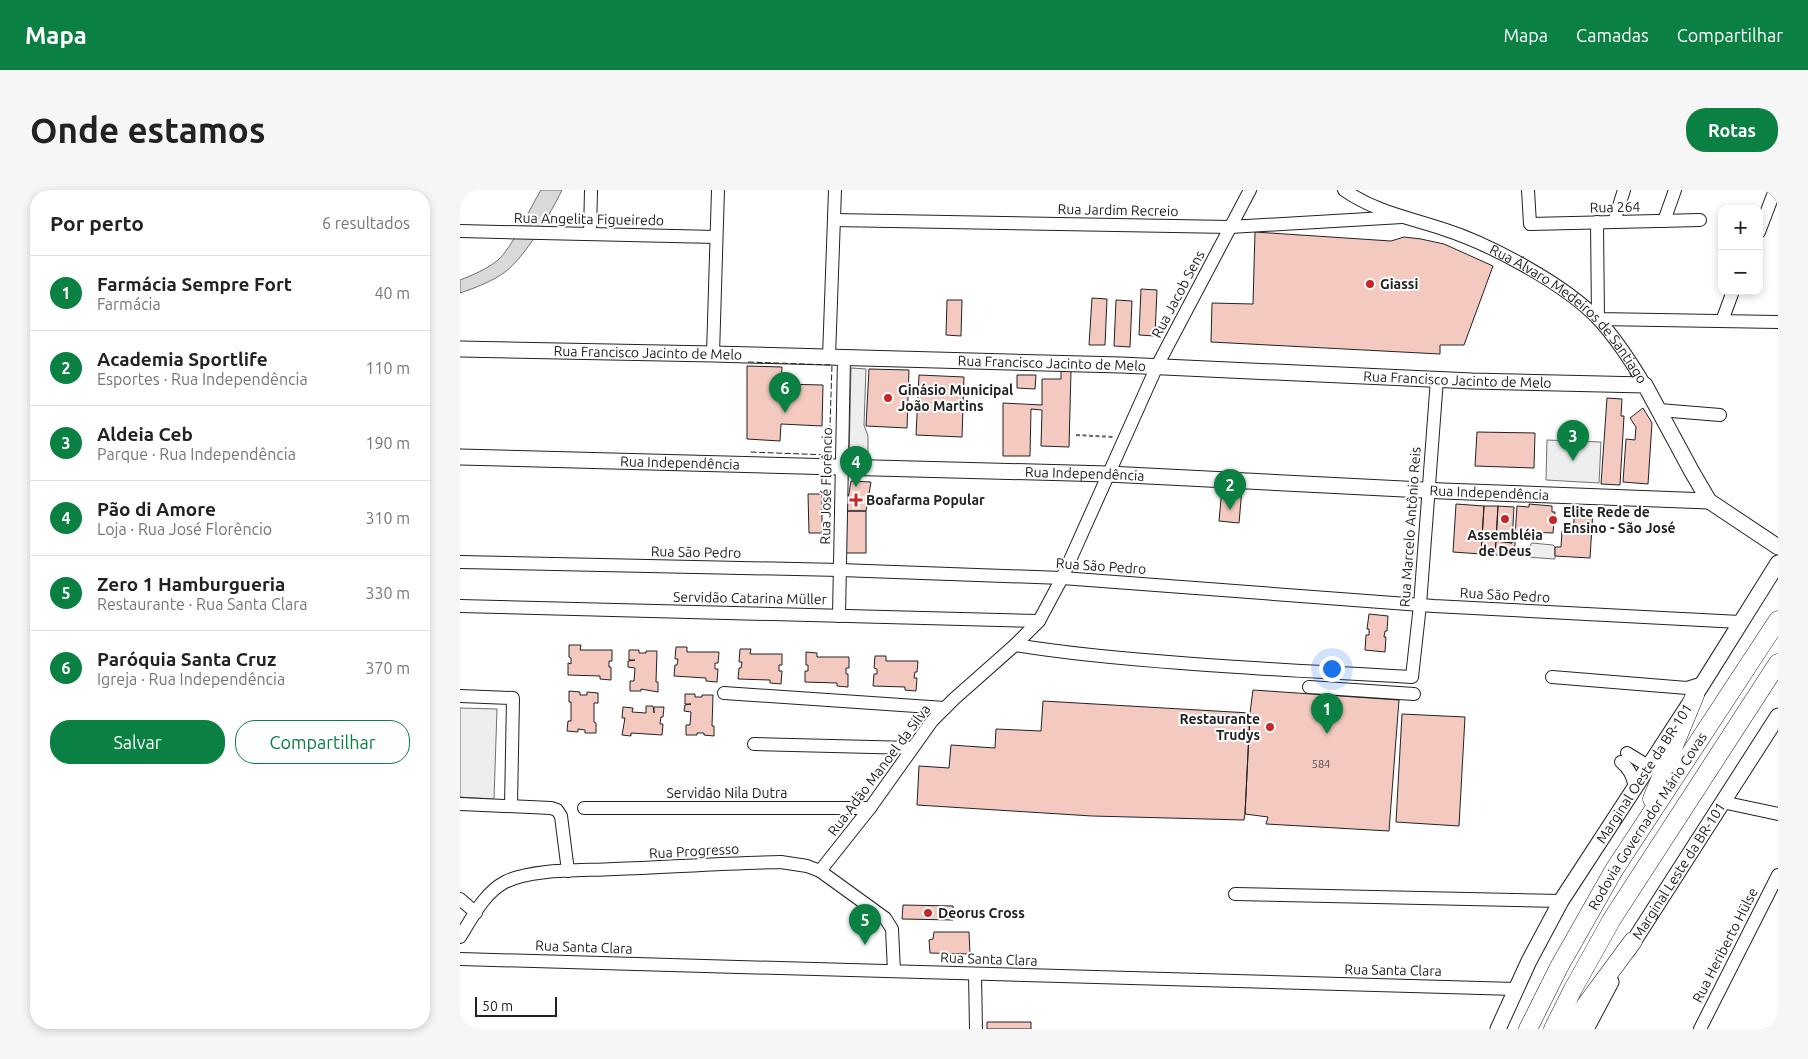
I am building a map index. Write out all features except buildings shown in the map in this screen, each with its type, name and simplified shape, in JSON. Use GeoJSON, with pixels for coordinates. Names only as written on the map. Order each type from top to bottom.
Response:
{"type":"FeatureCollection","features":[{"type":"Feature","properties":{"kind":"highway","name":"Rodovia Governador Mário Covas"},"geometry":{"type":"LineString","coordinates":[[1528,1029],[1567,952],[1614,870],[1778,620]]}},
{"type":"Feature","properties":{"kind":"highway","name":"Rodovia Governador Mário Covas"},"geometry":{"type":"LineString","coordinates":[[1553,1029],[1612,919],[1778,663]]}},
{"type":"Feature","properties":{"kind":"highway"},"geometry":{"type":"LineString","coordinates":[[1633,842],[1699,689]]}},
{"type":"Feature","properties":{"kind":"highway"},"geometry":{"type":"LineString","coordinates":[[1568,1029],[1633,941]]}},
{"type":"Feature","properties":{"kind":"main road","name":"Rua Francisco Jacinto de Melo"},"geometry":{"type":"LineString","coordinates":[[460,349],[1157,366],[1437,379],[1645,385]]}},
{"type":"Feature","properties":{"kind":"main road","name":"Rua Álvaro Medeiros de Santiago"},"geometry":{"type":"LineString","coordinates":[[1645,385],[1709,501],[1778,547]]}},
{"type":"Feature","properties":{"kind":"main road","name":"Rua Independência"},"geometry":{"type":"LineString","coordinates":[[460,457],[1108,474],[1428,490],[1709,501]]}},
{"type":"Feature","properties":{"kind":"main road","name":"Marginal Oeste da BR-101"},"geometry":{"type":"LineString","coordinates":[[1498,1029],[1537,945],[1561,901],[1699,689],[1778,562]]}},
{"type":"Feature","properties":{"kind":"main road","name":"Marginal Leste da BR-101"},"geometry":{"type":"LineString","coordinates":[[1586,1029],[1633,941],[1778,716]]}},
{"type":"Feature","properties":{"kind":"street"},"geometry":{"type":"LineString","coordinates":[[590,234],[591,190]]}},
{"type":"Feature","properties":{"kind":"street"},"geometry":{"type":"LineString","coordinates":[[713,354],[718,190]]}},
{"type":"Feature","properties":{"kind":"street","name":"Rua José Florêncio"},"geometry":{"type":"LineString","coordinates":[[834,190],[836,357],[842,467],[839,616]]}},
{"type":"Feature","properties":{"kind":"street","name":"Rua Jacob Sens"},"geometry":{"type":"LineString","coordinates":[[1062,578],[1157,366],[1250,190]]}},
{"type":"Feature","properties":{"kind":"street","name":"Rua Álvaro Medeiros de Santiago"},"geometry":{"type":"LineString","coordinates":[[1344,190],[1374,208],[1450,232],[1507,258],[1562,290],[1598,319],[1620,346],[1645,385]]}},
{"type":"Feature","properties":{"kind":"street","name":"Rua 264"},"geometry":{"type":"LineString","coordinates":[[1528,190],[1530,224],[1700,220]]}},
{"type":"Feature","properties":{"kind":"street"},"geometry":{"type":"LineString","coordinates":[[1614,222],[1624,190]]}},
{"type":"Feature","properties":{"kind":"street"},"geometry":{"type":"LineString","coordinates":[[1664,221],[1675,190]]}},
{"type":"Feature","properties":{"kind":"street"},"geometry":{"type":"LineString","coordinates":[[1763,222],[1775,190]]}},
{"type":"Feature","properties":{"kind":"street","name":"Rua Jardim Recreio"},"geometry":{"type":"LineString","coordinates":[[834,220],[1230,227],[1402,217]]}},
{"type":"Feature","properties":{"kind":"street"},"geometry":{"type":"LineString","coordinates":[[1597,222],[1598,319],[1778,322]]}},
{"type":"Feature","properties":{"kind":"street","name":"Rua Angelita Figueiredo"},"geometry":{"type":"LineString","coordinates":[[460,231],[716,237]]}},
{"type":"Feature","properties":{"kind":"street"},"geometry":{"type":"LineString","coordinates":[[1722,321],[1732,295]]}},
{"type":"Feature","properties":{"kind":"street","name":"Rua Marcelo Antônio Reis"},"geometry":{"type":"LineString","coordinates":[[1016,645],[1044,650],[1140,660],[1256,669],[1412,677],[1420,605],[1437,379]]}},
{"type":"Feature","properties":{"kind":"street"},"geometry":{"type":"LineString","coordinates":[[1659,410],[1720,415]]}},
{"type":"Feature","properties":{"kind":"street","name":"Rua São Pedro"},"geometry":{"type":"LineString","coordinates":[[460,562],[840,570],[1062,578],[1420,605],[1740,622]]}},
{"type":"Feature","properties":{"kind":"street","name":"Rua Adão Manoel da Silva"},"geometry":{"type":"LineString","coordinates":[[820,872],[870,808],[932,721],[1016,645],[1039,621],[1062,578]]}},
{"type":"Feature","properties":{"kind":"street","name":"Servidão Catarina Müller"},"geometry":{"type":"LineString","coordinates":[[460,606],[1039,621]]}},
{"type":"Feature","properties":{"kind":"street"},"geometry":{"type":"LineString","coordinates":[[1552,677],[1699,689]]}},
{"type":"Feature","properties":{"kind":"street"},"geometry":{"type":"LineString","coordinates":[[1308,687],[1414,694]]}},
{"type":"Feature","properties":{"kind":"street"},"geometry":{"type":"LineString","coordinates":[[724,693],[945,708]]}},
{"type":"Feature","properties":{"kind":"street"},"geometry":{"type":"LineString","coordinates":[[460,696],[513,698],[511,806]]}},
{"type":"Feature","properties":{"kind":"street"},"geometry":{"type":"LineString","coordinates":[[754,744],[912,748]]}},
{"type":"Feature","properties":{"kind":"street"},"geometry":{"type":"LineString","coordinates":[[1635,786],[1624,758],[1648,766]]}},
{"type":"Feature","properties":{"kind":"street"},"geometry":{"type":"LineString","coordinates":[[1722,802],[1778,814]]}},
{"type":"Feature","properties":{"kind":"street"},"geometry":{"type":"LineString","coordinates":[[460,804],[551,808],[557,810],[561,816],[568,871]]}},
{"type":"Feature","properties":{"kind":"street","name":"Servidão Nila Dutra"},"geometry":{"type":"LineString","coordinates":[[584,808],[870,808]]}},
{"type":"Feature","properties":{"kind":"street","name":"Rua Progresso"},"geometry":{"type":"LineString","coordinates":[[460,937],[495,889],[504,883],[527,875],[568,871],[781,862],[807,866],[820,872],[885,918],[892,929],[894,971]]}},
{"type":"Feature","properties":{"kind":"street","name":"Rua Heriberto Hülse"},"geometry":{"type":"LineString","coordinates":[[1700,1029],[1778,875]]}},
{"type":"Feature","properties":{"kind":"street"},"geometry":{"type":"LineString","coordinates":[[1235,894],[1561,901]]}},
{"type":"Feature","properties":{"kind":"street"},"geometry":{"type":"LineString","coordinates":[[460,899],[476,913]]}},
{"type":"Feature","properties":{"kind":"street","name":"Rua Santa Clara"},"geometry":{"type":"LineString","coordinates":[[460,959],[1516,989]]}},
{"type":"Feature","properties":{"kind":"street"},"geometry":{"type":"LineString","coordinates":[[975,974],[976,1029]]}},
{"type":"Feature","properties":{"kind":"path"},"geometry":{"type":"LineString","coordinates":[[1076,435],[1124,438]]}},
{"type":"Feature","properties":{"kind":"shaded area"},"geometry":{"type":"Polygon","coordinates":[[[541,190],[562,190],[529,246],[505,272],[484,284],[460,293],[460,280],[489,266],[503,254],[515,237],[541,190]]]}},
{"type":"Feature","properties":{"kind":"shaded area"},"geometry":{"type":"Polygon","coordinates":[[[851,368],[866,369],[864,425],[868,436],[868,461],[849,461],[851,368]]]}},
{"type":"Feature","properties":{"kind":"shaded area"},"geometry":{"type":"Polygon","coordinates":[[[1547,440],[1601,442],[1599,483],[1546,480],[1547,440]]]}},
{"type":"Feature","properties":{"kind":"shaded area"},"geometry":{"type":"Polygon","coordinates":[[[1532,543],[1553,545],[1555,547],[1555,559],[1525,557],[1526,551],[1532,543]]]}},
{"type":"Feature","properties":{"kind":"shaded area"},"geometry":{"type":"Polygon","coordinates":[[[460,708],[497,709],[494,799],[460,797],[460,708]]]}},
{"type":"Feature","properties":{"kind":"fence"},"geometry":{"type":"LineString","coordinates":[[748,362],[832,365],[829,455],[750,452]]}},
{"type":"Feature","properties":{"kind":"place","name":"Giassi"},"geometry":{"type":"Point","coordinates":[1370,284]}},
{"type":"Feature","properties":{"kind":"place","name":"Ginásio Municipal João Martins"},"geometry":{"type":"Point","coordinates":[888,398]}},
{"type":"Feature","properties":{"kind":"place","name":"Paróquia Santa Cruz"},"geometry":{"type":"Point","coordinates":[785,413]}},
{"type":"Feature","properties":{"kind":"place","name":"Aldeia Ceb"},"geometry":{"type":"Point","coordinates":[1573,461]}},
{"type":"Feature","properties":{"kind":"place","name":"Pão di Amore"},"geometry":{"type":"Point","coordinates":[856,487]}},
{"type":"Feature","properties":{"kind":"place","name":"Boafarma Popular"},"geometry":{"type":"Point","coordinates":[856,500]}},
{"type":"Feature","properties":{"kind":"place","name":"Academia Sportlife"},"geometry":{"type":"Point","coordinates":[1230,510]}},
{"type":"Feature","properties":{"kind":"place","name":"Assembléia de Deus"},"geometry":{"type":"Point","coordinates":[1505,519]}},
{"type":"Feature","properties":{"kind":"place","name":"Elite Rede de Ensino - São José"},"geometry":{"type":"Point","coordinates":[1553,520]}},
{"type":"Feature","properties":{"kind":"place","name":"Restaurante Trudys"},"geometry":{"type":"Point","coordinates":[1270,727]}},
{"type":"Feature","properties":{"kind":"place","name":"Farmácia Sempre Fort"},"geometry":{"type":"Point","coordinates":[1327,734]}},
{"type":"Feature","properties":{"kind":"place","name":"Deorus Cross"},"geometry":{"type":"Point","coordinates":[928,913]}},
{"type":"Feature","properties":{"kind":"place","name":"Zero 1 Hamburgueria"},"geometry":{"type":"Point","coordinates":[865,945]}}]}
